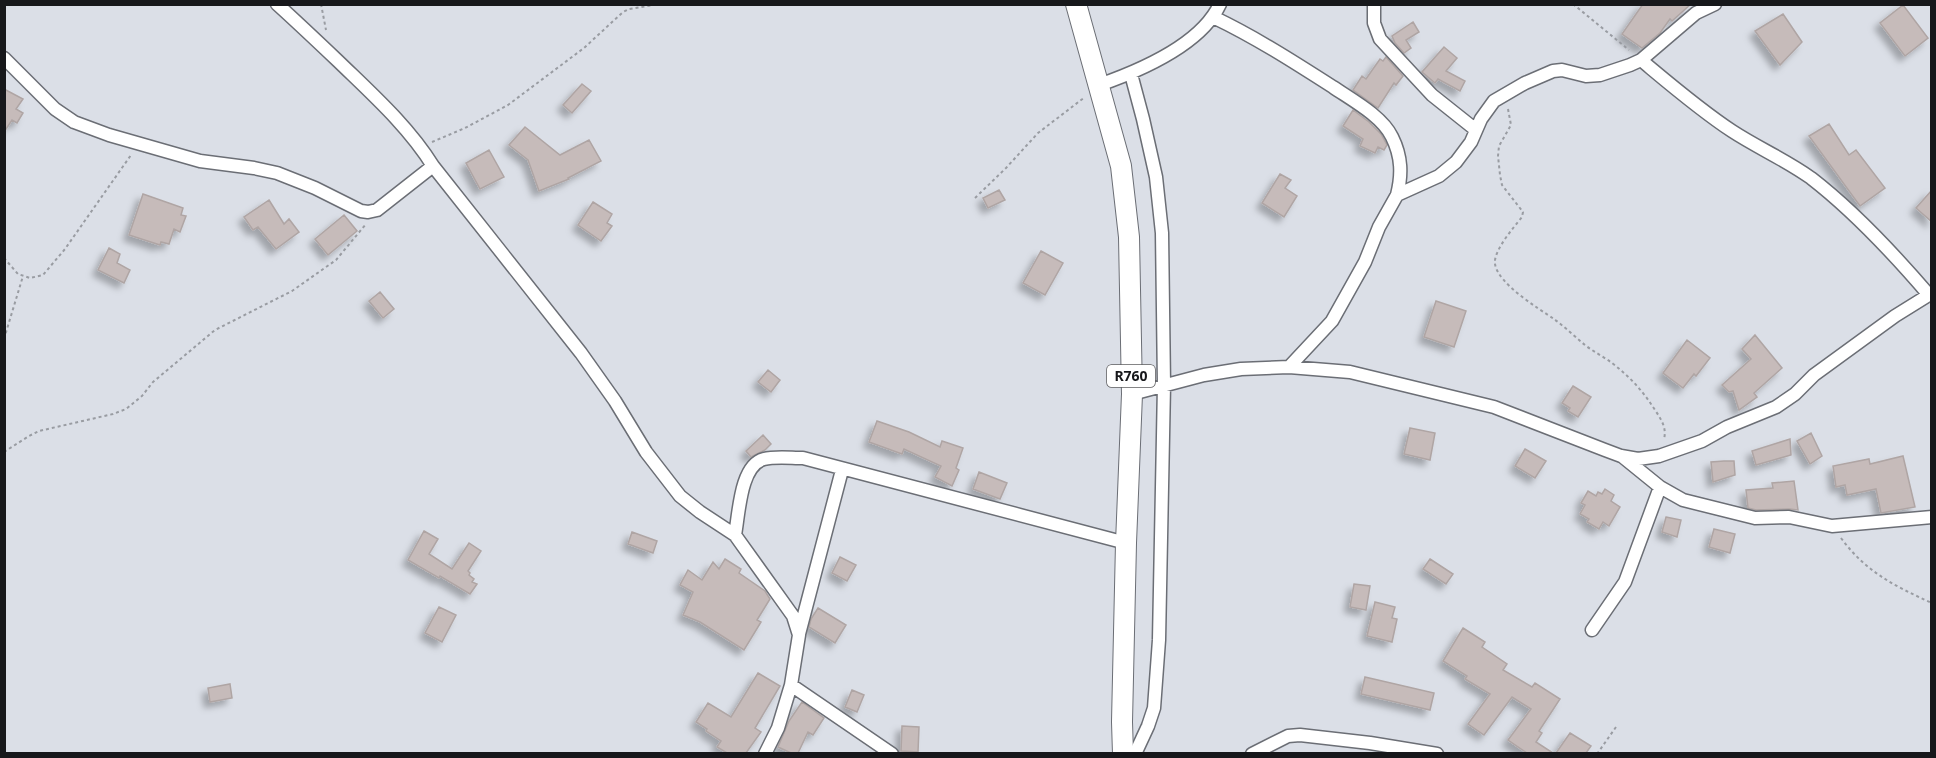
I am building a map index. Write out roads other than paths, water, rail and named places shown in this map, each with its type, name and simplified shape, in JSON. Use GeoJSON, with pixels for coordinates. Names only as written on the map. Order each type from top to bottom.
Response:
{"type":"FeatureCollection","features":[{"type":"Feature","properties":{"kind":"main road","name":"R760"},"geometry":{"type":"LineString","coordinates":[[1076,4],[1120,166],[1129,237],[1132,394],[1126,543],[1123,753]]}},
{"type":"Feature","properties":{"kind":"street"},"geometry":{"type":"LineString","coordinates":[[277,4],[376,97],[421,146],[434,166],[581,353],[615,401],[646,452],[680,496],[735,535],[752,556],[792,616],[799,635]]}},
{"type":"Feature","properties":{"kind":"street"},"geometry":{"type":"LineString","coordinates":[[1099,85],[1131,74],[1183,45],[1199,33],[1213,17],[1220,4]]}},
{"type":"Feature","properties":{"kind":"street"},"geometry":{"type":"LineString","coordinates":[[1374,4],[1374,23],[1380,39],[1432,95],[1476,130]]}},
{"type":"Feature","properties":{"kind":"street"},"geometry":{"type":"LineString","coordinates":[[1397,195],[1439,177],[1456,162],[1471,142],[1488,108],[1505,94],[1553,70],[1586,76],[1600,75],[1641,60],[1696,13],[1715,4]]}},
{"type":"Feature","properties":{"kind":"street"},"geometry":{"type":"LineString","coordinates":[[1213,17],[1299,65],[1366,110],[1391,135],[1400,159],[1401,181],[1397,195],[1379,227],[1365,262],[1332,321],[1289,367]]}},
{"type":"Feature","properties":{"kind":"street"},"geometry":{"type":"LineString","coordinates":[[4,58],[54,109],[74,122],[201,161],[277,173],[315,188],[361,211],[377,210],[434,166]]}},
{"type":"Feature","properties":{"kind":"street"},"geometry":{"type":"LineString","coordinates":[[1132,394],[1204,375],[1241,369],[1289,367],[1350,372],[1494,407],[1621,456],[1638,459],[1659,456],[1702,441],[1726,427],[1776,407],[1795,394],[1814,375],[1895,316],[1930,294],[1871,231],[1814,180],[1695,105],[1641,60]]}},
{"type":"Feature","properties":{"kind":"street"},"geometry":{"type":"LineString","coordinates":[[1131,74],[1156,177],[1161,233],[1164,385],[1159,640],[1154,708],[1135,753]]}},
{"type":"Feature","properties":{"kind":"street"},"geometry":{"type":"LineString","coordinates":[[1621,456],[1660,487],[1683,500],[1724,512],[1755,518],[1789,518],[1832,526],[1932,517]]}},
{"type":"Feature","properties":{"kind":"street"},"geometry":{"type":"LineString","coordinates":[[735,535],[746,477],[753,465],[765,459],[803,458],[1126,543]]}},
{"type":"Feature","properties":{"kind":"street"},"geometry":{"type":"LineString","coordinates":[[765,753],[778,728],[791,685],[799,635],[842,470]]}},
{"type":"Feature","properties":{"kind":"street"},"geometry":{"type":"LineString","coordinates":[[1592,630],[1625,582],[1660,487]]}},
{"type":"Feature","properties":{"kind":"street"},"geometry":{"type":"LineString","coordinates":[[791,685],[892,753]]}},
{"type":"Feature","properties":{"kind":"street"},"geometry":{"type":"LineString","coordinates":[[1252,753],[1288,736],[1300,735],[1437,753]]}}]}
